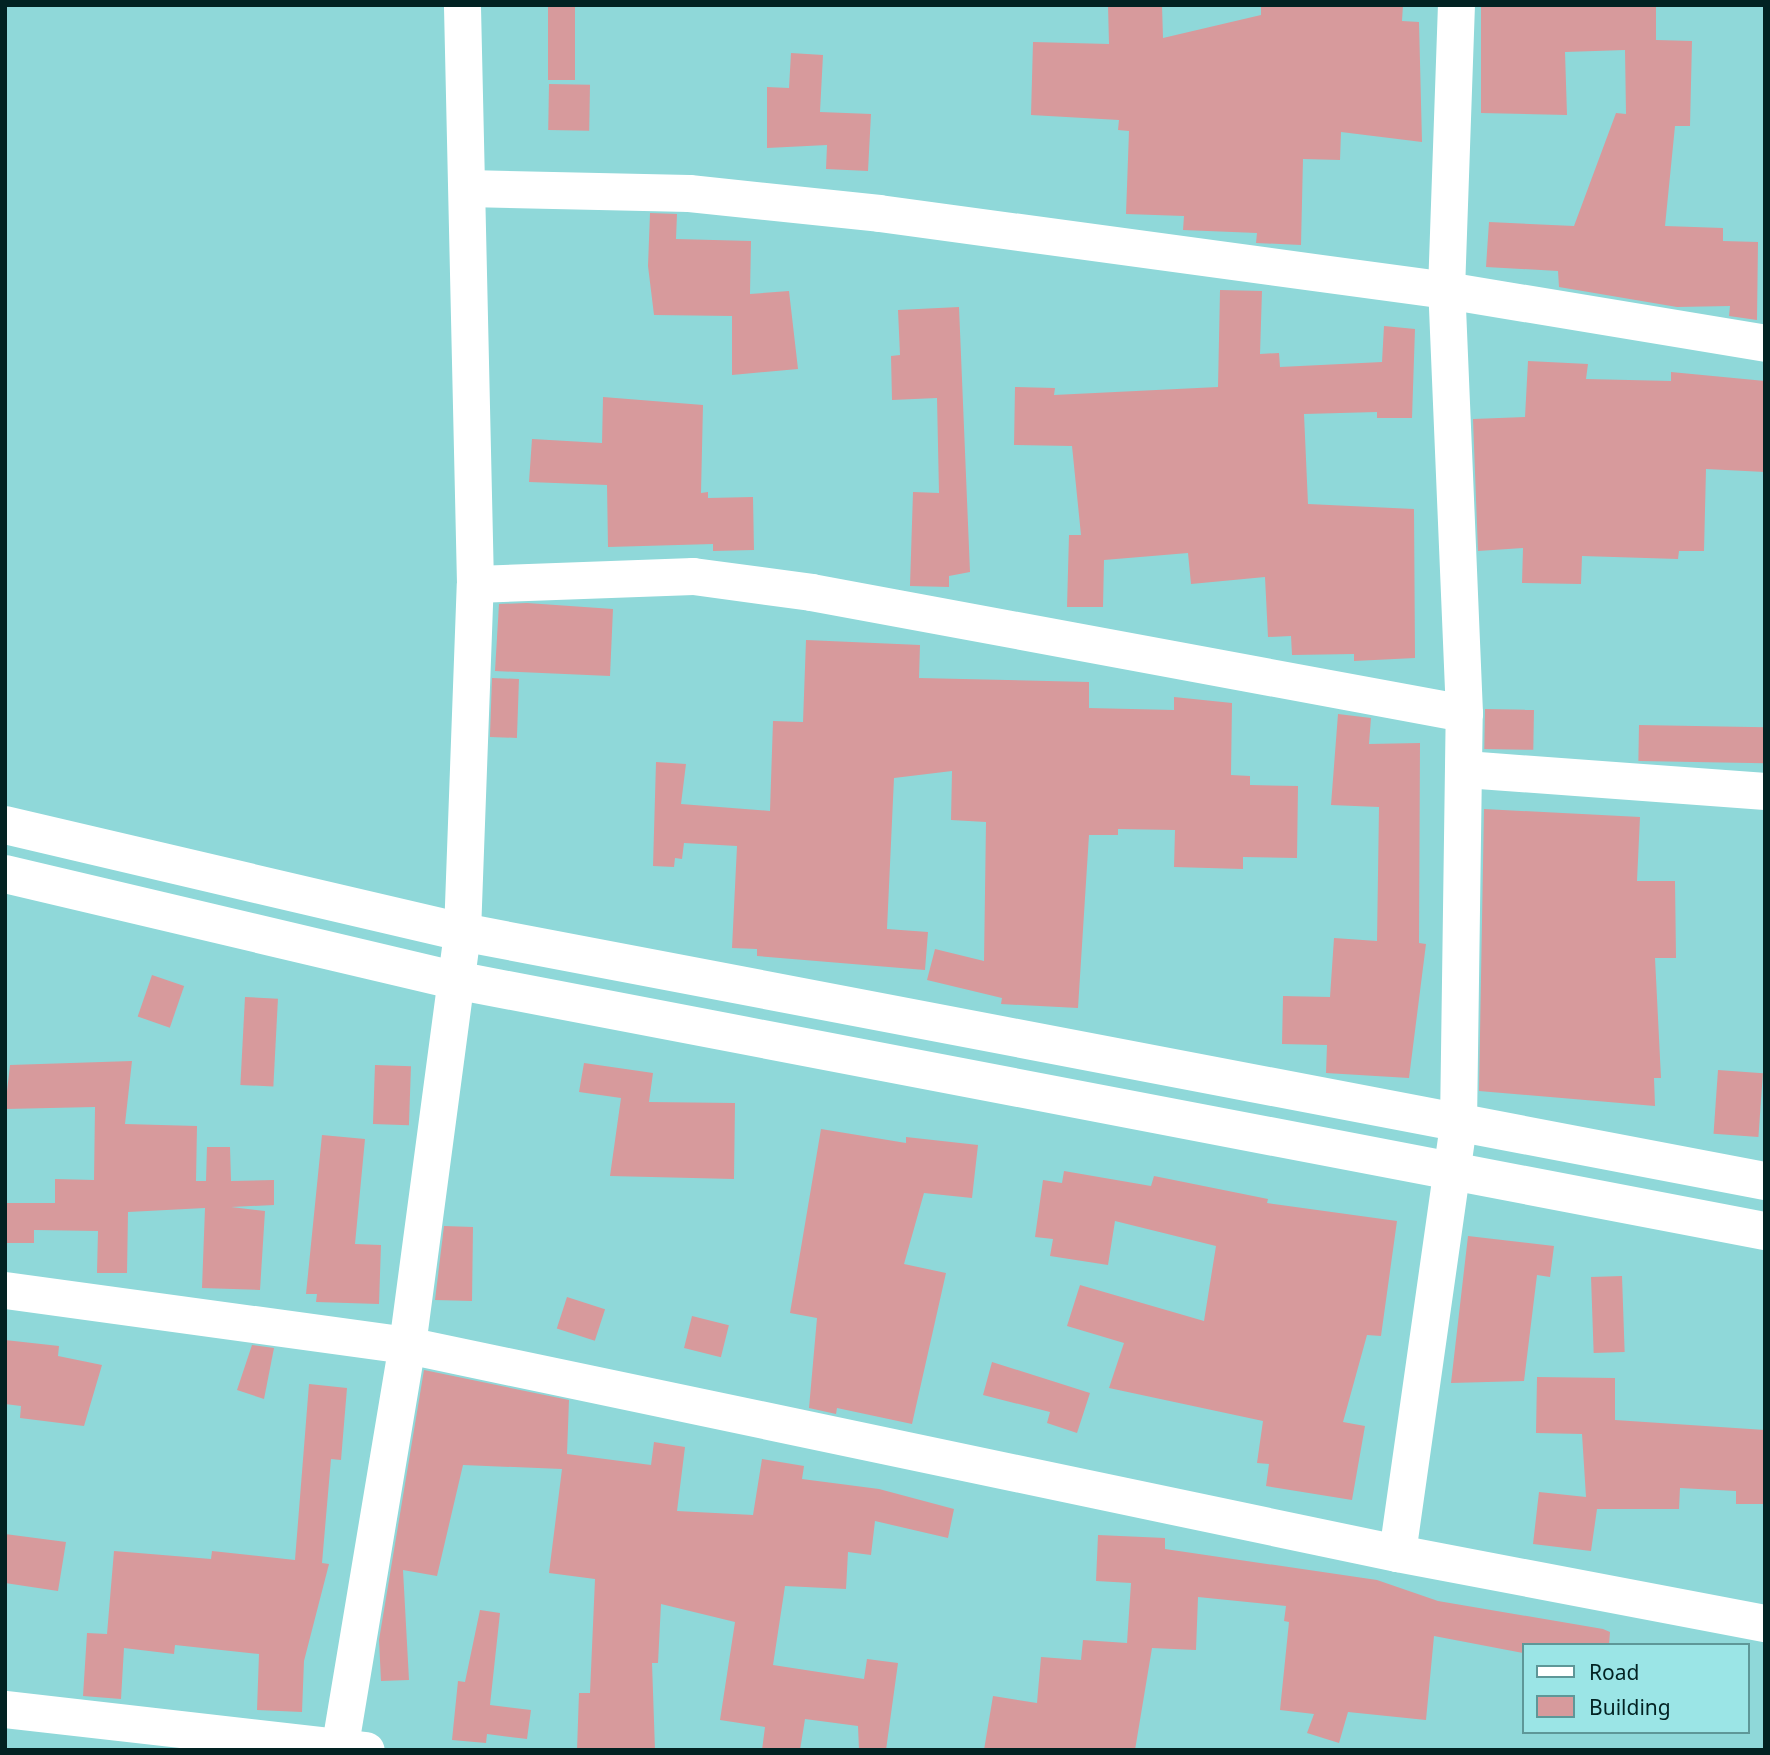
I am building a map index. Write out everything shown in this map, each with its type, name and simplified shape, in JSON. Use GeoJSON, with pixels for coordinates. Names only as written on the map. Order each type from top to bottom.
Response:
{"type":"FeatureCollection","features":[{"type":"Feature","properties":{"kind":"street"},"geometry":{"type":"LineString","coordinates":[[5,1709],[348,1748],[407,1345],[462,932],[475,584],[461,5]]}},
{"type":"Feature","properties":{"kind":"street"},"geometry":{"type":"LineString","coordinates":[[1397,1553],[1458,1124],[1465,769],[1446,290],[1457,5]]}},
{"type":"Feature","properties":{"kind":"street"},"geometry":{"type":"LineString","coordinates":[[467,188],[702,194],[1446,290],[1765,343]]}},
{"type":"Feature","properties":{"kind":"street"},"geometry":{"type":"LineString","coordinates":[[475,584],[693,576],[811,592],[1464,713]]}},
{"type":"Feature","properties":{"kind":"street"},"geometry":{"type":"LineString","coordinates":[[1465,769],[1765,791]]}},
{"type":"Feature","properties":{"kind":"street"},"geometry":{"type":"LineString","coordinates":[[5,825],[462,932],[1765,1181]]}},
{"type":"Feature","properties":{"kind":"street"},"geometry":{"type":"LineString","coordinates":[[5,874],[455,980],[1765,1231]]}},
{"type":"Feature","properties":{"kind":"street"},"geometry":{"type":"LineString","coordinates":[[5,1290],[407,1345],[1397,1553],[1765,1623]]}},
{"type":"Feature","properties":{"kind":"building"},"geometry":{"type":"Polygon","coordinates":[[[548,5],[575,5],[575,80],[548,80],[548,5]]]}},
{"type":"Feature","properties":{"kind":"building"},"geometry":{"type":"Polygon","coordinates":[[[1108,5],[1162,5],[1163,38],[1261,15],[1261,5],[1403,5],[1402,21],[1419,22],[1422,142],[1341,132],[1340,160],[1303,159],[1301,245],[1256,243],[1257,233],[1183,230],[1184,216],[1126,214],[1129,131],[1118,130],[1119,120],[1031,115],[1033,42],[1109,44],[1108,5]]]}},
{"type":"Feature","properties":{"kind":"building"},"geometry":{"type":"Polygon","coordinates":[[[1481,5],[1656,5],[1656,40],[1692,41],[1690,126],[1675,126],[1665,226],[1723,228],[1723,241],[1758,242],[1757,320],[1729,316],[1730,306],[1677,307],[1559,287],[1558,271],[1486,267],[1489,222],[1574,226],[1616,113],[1626,114],[1625,50],[1565,52],[1567,115],[1481,113],[1481,5]]]}},
{"type":"Feature","properties":{"kind":"building"},"geometry":{"type":"Polygon","coordinates":[[[791,53],[823,55],[820,112],[871,114],[868,171],[826,169],[827,145],[767,148],[767,87],[789,88],[791,53]]]}},
{"type":"Feature","properties":{"kind":"building"},"geometry":{"type":"Polygon","coordinates":[[[549,84],[590,85],[589,131],[548,130],[549,84]]]}},
{"type":"Feature","properties":{"kind":"building"},"geometry":{"type":"Polygon","coordinates":[[[650,213],[677,214],[676,239],[751,241],[750,294],[789,291],[798,369],[732,375],[732,316],[654,315],[648,266],[650,213]]]}},
{"type":"Feature","properties":{"kind":"building"},"geometry":{"type":"Polygon","coordinates":[[[1220,290],[1262,291],[1260,354],[1279,353],[1280,367],[1382,362],[1384,326],[1415,329],[1412,418],[1377,418],[1377,412],[1304,414],[1308,504],[1414,509],[1415,658],[1354,661],[1354,654],[1292,655],[1291,636],[1268,637],[1265,577],[1191,584],[1188,553],[1104,560],[1103,607],[1067,607],[1069,535],[1081,535],[1072,446],[1014,445],[1015,387],[1055,388],[1054,395],[1218,387],[1220,290]]]}},
{"type":"Feature","properties":{"kind":"building"},"geometry":{"type":"Polygon","coordinates":[[[959,307],[970,572],[949,576],[949,587],[910,586],[913,492],[939,493],[937,398],[892,400],[891,356],[900,355],[898,310],[959,307]]]}},
{"type":"Feature","properties":{"kind":"building"},"geometry":{"type":"Polygon","coordinates":[[[1528,361],[1588,364],[1586,379],[1671,381],[1671,372],[1765,381],[1765,472],[1706,469],[1704,551],[1679,551],[1678,559],[1582,556],[1581,584],[1522,583],[1523,548],[1478,551],[1473,419],[1525,417],[1528,361]]]}},
{"type":"Feature","properties":{"kind":"building"},"geometry":{"type":"Polygon","coordinates":[[[603,397],[703,405],[701,493],[708,492],[708,498],[753,497],[754,550],[713,551],[713,544],[608,547],[607,485],[529,482],[532,439],[602,443],[603,397]]]}},
{"type":"Feature","properties":{"kind":"building"},"geometry":{"type":"Polygon","coordinates":[[[527,603],[613,609],[610,676],[495,671],[499,604],[527,603]]]}},
{"type":"Feature","properties":{"kind":"building"},"geometry":{"type":"Polygon","coordinates":[[[806,640],[920,645],[919,678],[1089,682],[1089,708],[1174,710],[1174,697],[1232,703],[1231,775],[1250,776],[1250,785],[1298,786],[1297,858],[1243,857],[1243,869],[1174,867],[1175,830],[1118,829],[1118,835],[1089,835],[1078,1008],[1001,1004],[1002,998],[927,980],[935,949],[984,961],[986,822],[951,820],[952,771],[894,778],[887,929],[928,932],[925,970],[757,956],[757,949],[732,948],[737,846],[684,843],[682,859],[675,858],[674,867],[653,866],[656,762],[686,764],[681,804],[770,811],[773,721],[803,722],[806,640]]]}},
{"type":"Feature","properties":{"kind":"building"},"geometry":{"type":"Polygon","coordinates":[[[492,678],[519,679],[517,738],[490,737],[492,678]]]}},
{"type":"Feature","properties":{"kind":"building"},"geometry":{"type":"Polygon","coordinates":[[[1485,709],[1534,710],[1533,750],[1484,749],[1485,709]]]}},
{"type":"Feature","properties":{"kind":"building"},"geometry":{"type":"Polygon","coordinates":[[[1338,714],[1371,718],[1369,744],[1420,743],[1419,943],[1426,944],[1409,1078],[1326,1073],[1327,1045],[1282,1044],[1283,996],[1330,997],[1334,938],[1377,941],[1379,807],[1331,805],[1338,714]]]}},
{"type":"Feature","properties":{"kind":"building"},"geometry":{"type":"Polygon","coordinates":[[[1639,725],[1765,727],[1764,763],[1638,761],[1639,725]]]}},
{"type":"Feature","properties":{"kind":"building"},"geometry":{"type":"Polygon","coordinates":[[[1484,809],[1640,817],[1637,881],[1675,881],[1676,958],[1655,958],[1661,1078],[1654,1078],[1655,1106],[1479,1091],[1484,809]]]}},
{"type":"Feature","properties":{"kind":"building"},"geometry":{"type":"Polygon","coordinates":[[[152,975],[184,986],[170,1028],[138,1017],[152,975]]]}},
{"type":"Feature","properties":{"kind":"building"},"geometry":{"type":"Polygon","coordinates":[[[245,997],[278,999],[273,1087],[240,1085],[245,997]]]}},
{"type":"Feature","properties":{"kind":"building"},"geometry":{"type":"Polygon","coordinates":[[[132,1061],[125,1124],[197,1126],[196,1181],[206,1181],[207,1147],[230,1147],[231,1181],[274,1180],[274,1205],[231,1207],[265,1211],[260,1290],[202,1288],[205,1208],[128,1212],[127,1273],[97,1273],[98,1231],[34,1230],[34,1243],[5,1243],[5,1203],[55,1203],[55,1179],[94,1180],[95,1107],[5,1109],[10,1065],[132,1061]]]}},
{"type":"Feature","properties":{"kind":"building"},"geometry":{"type":"Polygon","coordinates":[[[584,1063],[653,1073],[649,1102],[735,1103],[734,1179],[610,1176],[621,1098],[579,1092],[584,1063]]]}},
{"type":"Feature","properties":{"kind":"building"},"geometry":{"type":"Polygon","coordinates":[[[375,1065],[411,1066],[409,1125],[373,1124],[375,1065]]]}},
{"type":"Feature","properties":{"kind":"building"},"geometry":{"type":"Polygon","coordinates":[[[1718,1070],[1763,1073],[1758,1137],[1714,1134],[1718,1070]]]}},
{"type":"Feature","properties":{"kind":"building"},"geometry":{"type":"Polygon","coordinates":[[[821,1129],[906,1143],[906,1137],[978,1145],[972,1198],[924,1193],[904,1264],[946,1273],[912,1424],[837,1408],[836,1414],[809,1408],[817,1318],[790,1313],[821,1129]]]}},
{"type":"Feature","properties":{"kind":"building"},"geometry":{"type":"Polygon","coordinates":[[[322,1135],[365,1139],[355,1244],[381,1245],[379,1304],[316,1302],[317,1294],[306,1294],[322,1135]]]}},
{"type":"Feature","properties":{"kind":"building"},"geometry":{"type":"Polygon","coordinates":[[[1064,1171],[1151,1186],[1154,1176],[1268,1199],[1267,1203],[1397,1221],[1381,1336],[1367,1335],[1343,1422],[1365,1426],[1352,1500],[1266,1486],[1269,1464],[1257,1463],[1263,1421],[1109,1388],[1124,1343],[1067,1326],[1080,1285],[1204,1321],[1216,1246],[1115,1221],[1108,1265],[1050,1256],[1053,1239],[1035,1237],[1043,1180],[1062,1183],[1064,1171]]]}},
{"type":"Feature","properties":{"kind":"building"},"geometry":{"type":"Polygon","coordinates":[[[444,1226],[473,1227],[472,1301],[435,1300],[444,1226]]]}},
{"type":"Feature","properties":{"kind":"building"},"geometry":{"type":"Polygon","coordinates":[[[1468,1236],[1554,1246],[1550,1277],[1537,1275],[1524,1381],[1451,1383],[1468,1236]]]}},
{"type":"Feature","properties":{"kind":"building"},"geometry":{"type":"Polygon","coordinates":[[[1622,1276],[1625,1352],[1594,1353],[1591,1277],[1622,1276]]]}},
{"type":"Feature","properties":{"kind":"building"},"geometry":{"type":"Polygon","coordinates":[[[567,1297],[605,1309],[595,1341],[557,1328],[567,1297]]]}},
{"type":"Feature","properties":{"kind":"building"},"geometry":{"type":"Polygon","coordinates":[[[692,1316],[729,1325],[721,1357],[684,1348],[692,1316]]]}},
{"type":"Feature","properties":{"kind":"building"},"geometry":{"type":"Polygon","coordinates":[[[5,1340],[59,1346],[58,1356],[102,1365],[84,1426],[20,1418],[21,1406],[5,1404],[5,1340]]]}},
{"type":"Feature","properties":{"kind":"building"},"geometry":{"type":"Polygon","coordinates":[[[252,1345],[274,1348],[264,1399],[237,1390],[252,1345]]]}},
{"type":"Feature","properties":{"kind":"building"},"geometry":{"type":"Polygon","coordinates":[[[992,1362],[1090,1393],[1077,1433],[1047,1423],[1050,1412],[983,1395],[992,1362]]]}},
{"type":"Feature","properties":{"kind":"building"},"geometry":{"type":"Polygon","coordinates":[[[424,1370],[569,1400],[567,1454],[651,1465],[654,1442],[685,1447],[677,1511],[753,1515],[762,1459],[804,1466],[802,1479],[879,1489],[954,1509],[948,1538],[875,1521],[871,1555],[848,1552],[846,1589],[785,1586],[773,1665],[864,1679],[867,1659],[898,1663],[886,1750],[859,1750],[858,1726],[805,1719],[800,1750],[762,1750],[765,1727],[720,1720],[735,1622],[661,1604],[658,1663],[652,1663],[655,1750],[577,1750],[579,1693],[590,1693],[595,1579],[549,1573],[562,1469],[463,1465],[437,1576],[403,1570],[409,1680],[381,1681],[379,1640],[424,1370]]]}},
{"type":"Feature","properties":{"kind":"building"},"geometry":{"type":"Polygon","coordinates":[[[1537,1377],[1615,1378],[1615,1420],[1765,1430],[1765,1504],[1736,1504],[1736,1491],[1680,1488],[1679,1509],[1597,1509],[1591,1551],[1533,1544],[1539,1492],[1586,1497],[1582,1434],[1536,1433],[1537,1377]]]}},
{"type":"Feature","properties":{"kind":"building"},"geometry":{"type":"Polygon","coordinates":[[[309,1384],[347,1388],[341,1460],[331,1459],[322,1563],[329,1564],[304,1661],[302,1712],[257,1710],[259,1654],[175,1645],[174,1654],[124,1648],[121,1699],[83,1696],[87,1633],[107,1634],[114,1551],[211,1559],[212,1551],[295,1560],[309,1384]]]}},
{"type":"Feature","properties":{"kind":"building"},"geometry":{"type":"Polygon","coordinates":[[[5,1534],[66,1542],[58,1591],[5,1583],[5,1534]]]}},
{"type":"Feature","properties":{"kind":"building"},"geometry":{"type":"Polygon","coordinates":[[[1098,1535],[1165,1538],[1165,1549],[1377,1580],[1438,1601],[1603,1629],[1610,1632],[1609,1643],[1522,1643],[1522,1653],[1434,1636],[1426,1720],[1348,1712],[1339,1743],[1307,1733],[1314,1714],[1280,1710],[1289,1622],[1284,1621],[1286,1606],[1198,1597],[1196,1650],[1152,1648],[1135,1750],[984,1750],[993,1696],[1037,1703],[1041,1657],[1081,1660],[1083,1640],[1127,1643],[1131,1583],[1096,1581],[1098,1535]]]}},
{"type":"Feature","properties":{"kind":"building"},"geometry":{"type":"Polygon","coordinates":[[[480,1610],[500,1613],[490,1705],[531,1710],[527,1739],[487,1734],[486,1743],[452,1740],[458,1681],[465,1682],[480,1610]]]}}]}
